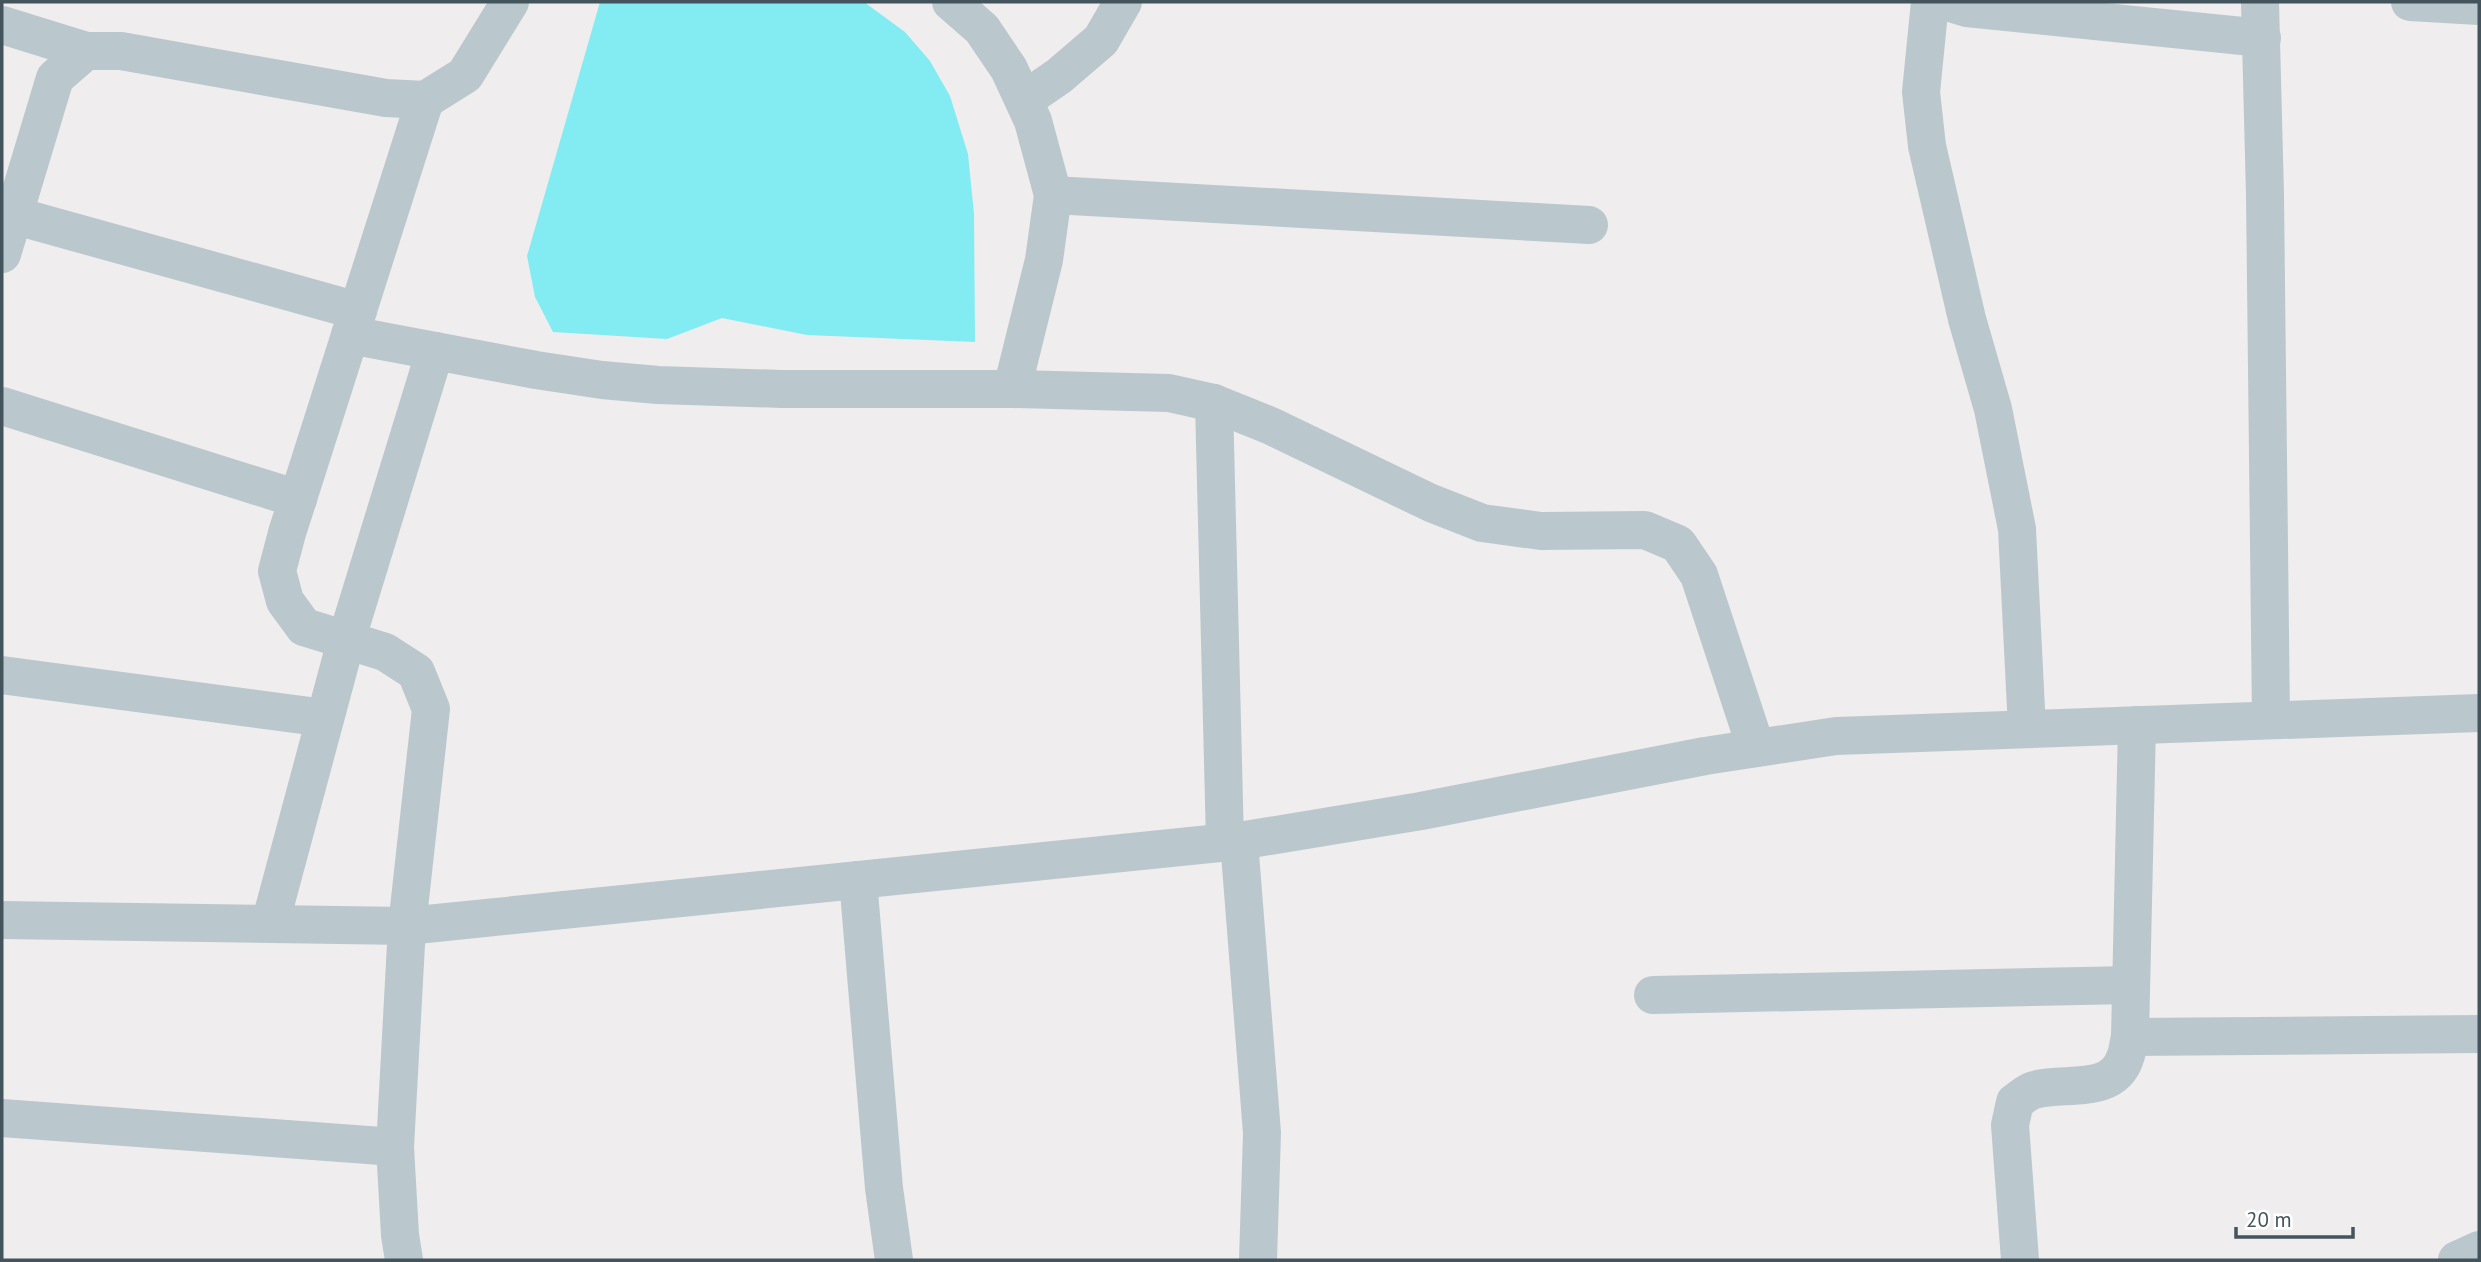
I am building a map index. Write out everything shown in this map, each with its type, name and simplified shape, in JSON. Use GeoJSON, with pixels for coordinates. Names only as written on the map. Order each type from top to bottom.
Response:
{"type":"FeatureCollection","features":[{"type":"Feature","properties":{"kind":"street"},"geometry":{"type":"LineString","coordinates":[[2,25],[86,51],[121,51],[386,98],[425,100],[465,75],[510,2]]}},
{"type":"Feature","properties":{"kind":"street"},"geometry":{"type":"LineString","coordinates":[[951,2],[982,29],[1009,69],[1033,121],[1053,195],[1044,260],[1012,389]]}},
{"type":"Feature","properties":{"kind":"street"},"geometry":{"type":"LineString","coordinates":[[1024,100],[1059,76],[1101,40],[1123,2]]}},
{"type":"Feature","properties":{"kind":"street"},"geometry":{"type":"LineString","coordinates":[[1930,2],[1920,92],[1927,146],[1968,319],[1993,409],[2017,529],[2027,729]]}},
{"type":"Feature","properties":{"kind":"street"},"geometry":{"type":"LineString","coordinates":[[1947,2],[1967,8],[2261,20],[2271,720]]}},
{"type":"Feature","properties":{"kind":"street"},"geometry":{"type":"LineString","coordinates":[[2410,2],[2479,6]]}},
{"type":"Feature","properties":{"kind":"street"},"geometry":{"type":"LineString","coordinates":[[2,254],[8,214],[55,78],[86,51]]}},
{"type":"Feature","properties":{"kind":"street"},"geometry":{"type":"LineString","coordinates":[[404,1260],[395,1147],[407,926],[431,709],[416,672],[385,652],[304,627],[285,601],[277,570],[425,100]]}},
{"type":"Feature","properties":{"kind":"street"},"geometry":{"type":"LineString","coordinates":[[1053,195],[1589,225]]}},
{"type":"Feature","properties":{"kind":"street"},"geometry":{"type":"LineString","coordinates":[[8,214],[435,351],[575,376],[658,384],[782,389],[1012,389],[1168,393],[1214,403],[1271,426],[1431,503],[1482,523],[1541,531],[1645,530],[1678,544],[1699,575],[1756,748]]}},
{"type":"Feature","properties":{"kind":"street"},"geometry":{"type":"LineString","coordinates":[[271,924],[346,641],[435,351]]}},
{"type":"Feature","properties":{"kind":"street"},"geometry":{"type":"LineString","coordinates":[[1214,403],[1232,841],[1262,1133],[1258,1260]]}},
{"type":"Feature","properties":{"kind":"street"},"geometry":{"type":"LineString","coordinates":[[2,406],[298,499]]}},
{"type":"Feature","properties":{"kind":"street"},"geometry":{"type":"LineString","coordinates":[[2,675],[325,718]]}},
{"type":"Feature","properties":{"kind":"street"},"geometry":{"type":"LineString","coordinates":[[2,920],[407,926],[1232,841],[1435,809],[1756,748],[1836,736],[2479,713]]}},
{"type":"Feature","properties":{"kind":"street"},"geometry":{"type":"LineString","coordinates":[[2020,1260],[2010,1125],[2015,1102],[2031,1091],[2098,1084],[2116,1074],[2125,1060],[2130,1037],[2137,725]]}},
{"type":"Feature","properties":{"kind":"street"},"geometry":{"type":"LineString","coordinates":[[858,880],[884,1188],[894,1260]]}},
{"type":"Feature","properties":{"kind":"street"},"geometry":{"type":"LineString","coordinates":[[1653,995],[2131,985]]}},
{"type":"Feature","properties":{"kind":"street"},"geometry":{"type":"LineString","coordinates":[[2130,1037],[2479,1034]]}},
{"type":"Feature","properties":{"kind":"street"},"geometry":{"type":"LineString","coordinates":[[2,1118],[395,1147]]}},
{"type":"Feature","properties":{"kind":"street"},"geometry":{"type":"LineString","coordinates":[[2457,1260],[2479,1250]]}},
{"type":"Feature","properties":{"kind":"water"},"geometry":{"type":"Polygon","coordinates":[[[600,2],[864,2],[905,32],[930,61],[950,96],[968,154],[974,214],[975,342],[807,335],[722,318],[667,339],[553,332],[535,297],[527,256],[600,2]]]}}]}
